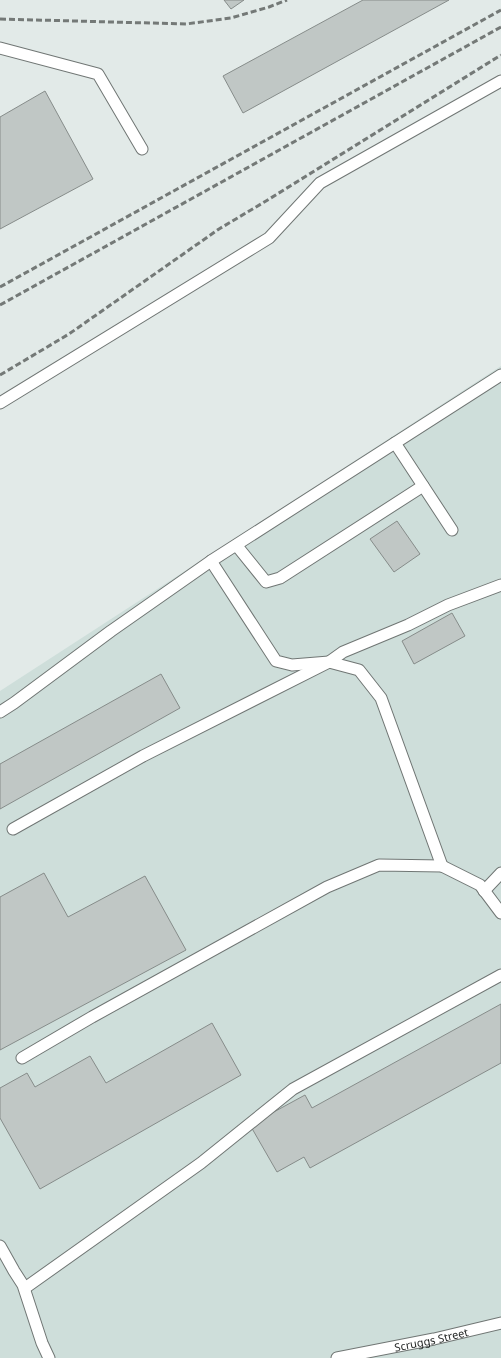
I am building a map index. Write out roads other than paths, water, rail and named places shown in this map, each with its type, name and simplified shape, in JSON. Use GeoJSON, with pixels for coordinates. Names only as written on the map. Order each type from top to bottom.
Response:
{"type":"FeatureCollection","features":[{"type":"Feature","properties":{"kind":"lane"},"geometry":{"type":"LineString","coordinates":[[0,48],[98,74],[142,149]]}},
{"type":"Feature","properties":{"kind":"lane"},"geometry":{"type":"LineString","coordinates":[[0,403],[269,238],[320,183],[501,81]]}},
{"type":"Feature","properties":{"kind":"lane"},"geometry":{"type":"LineString","coordinates":[[0,712],[111,631],[211,561],[501,376]]}},
{"type":"Feature","properties":{"kind":"lane"},"geometry":{"type":"LineString","coordinates":[[395,443],[452,530]]}},
{"type":"Feature","properties":{"kind":"lane"},"geometry":{"type":"LineString","coordinates":[[236,546],[266,582],[280,578],[423,486]]}},
{"type":"Feature","properties":{"kind":"lane"},"geometry":{"type":"LineString","coordinates":[[211,561],[276,660],[292,665],[329,662],[359,670],[381,698],[442,866]]}},
{"type":"Feature","properties":{"kind":"lane"},"geometry":{"type":"LineString","coordinates":[[13,829],[143,756],[329,662],[343,652],[408,625],[448,604],[501,585]]}},
{"type":"Feature","properties":{"kind":"lane"},"geometry":{"type":"LineString","coordinates":[[22,1058],[92,1017],[327,887],[379,866],[442,866],[480,885],[501,913]]}},
{"type":"Feature","properties":{"kind":"lane"},"geometry":{"type":"LineString","coordinates":[[484,891],[501,873]]}},
{"type":"Feature","properties":{"kind":"lane"},"geometry":{"type":"LineString","coordinates":[[25,1288],[200,1163],[292,1089],[501,975]]}},
{"type":"Feature","properties":{"kind":"lane"},"geometry":{"type":"LineString","coordinates":[[0,1246],[25,1288],[42,1343],[49,1358]]}},
{"type":"Feature","properties":{"kind":"lane","name":"Scruggs Street"},"geometry":{"type":"LineString","coordinates":[[337,1358],[434,1339],[501,1323]]}},
{"type":"Feature","properties":{"kind":"railway"},"geometry":{"type":"LineString","coordinates":[[0,19],[186,24],[231,18],[287,0]]}},
{"type":"Feature","properties":{"kind":"railway"},"geometry":{"type":"LineString","coordinates":[[0,287],[501,10]]}},
{"type":"Feature","properties":{"kind":"railway"},"geometry":{"type":"LineString","coordinates":[[0,305],[501,27]]}},
{"type":"Feature","properties":{"kind":"railway"},"geometry":{"type":"LineString","coordinates":[[0,375],[69,334],[219,229],[501,55]]}}]}
